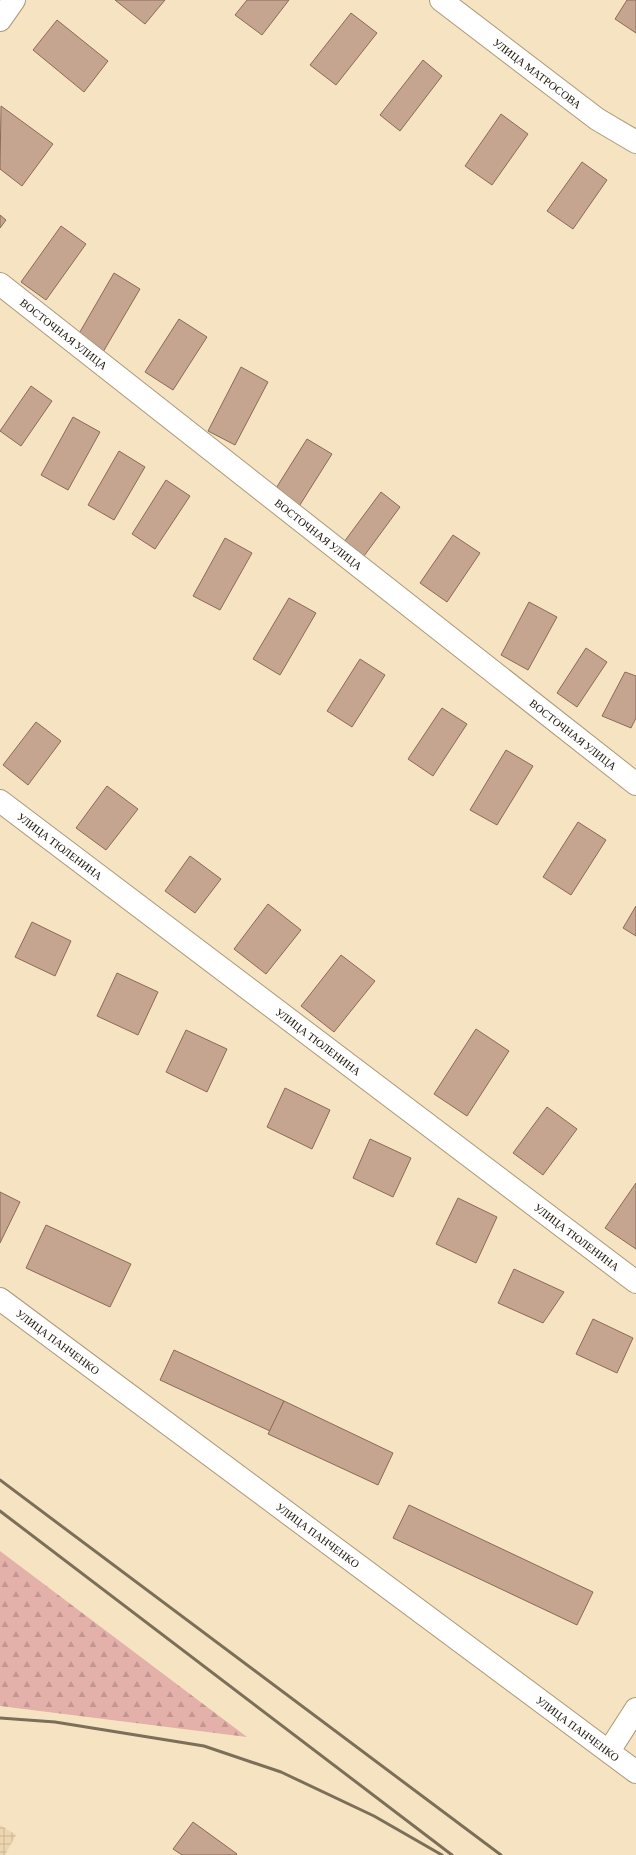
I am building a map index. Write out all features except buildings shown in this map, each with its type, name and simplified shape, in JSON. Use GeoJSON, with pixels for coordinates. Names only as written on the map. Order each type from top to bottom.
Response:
{"type":"FeatureCollection","features":[{"type":"Feature","properties":{"kind":"street"},"geometry":{"type":"LineString","coordinates":[[0,20],[14,0]]}},
{"type":"Feature","properties":{"kind":"street","name":"УЛИЦА МАТРОСОВА"},"geometry":{"type":"LineString","coordinates":[[441,0],[597,119],[636,142]]}},
{"type":"Feature","properties":{"kind":"street","name":"ВОСТОЧНАЯ УЛИЦА"},"geometry":{"type":"LineString","coordinates":[[0,284],[636,784]]}},
{"type":"Feature","properties":{"kind":"street","name":"УЛИЦА ТЮЛЕНИНА"},"geometry":{"type":"LineString","coordinates":[[0,801],[636,1282]]}},
{"type":"Feature","properties":{"kind":"street","name":"УЛИЦА ПАНЧЕНКО"},"geometry":{"type":"LineString","coordinates":[[0,1299],[636,1772]]}},
{"type":"Feature","properties":{"kind":"street"},"geometry":{"type":"LineString","coordinates":[[609,1751],[636,1709]]}},
{"type":"Feature","properties":{"kind":"shaded area"},"geometry":{"type":"Polygon","coordinates":[[[0,1825],[16,1835],[5,1855],[0,1855],[0,1825]]]}},
{"type":"Feature","properties":{"kind":"green space"},"geometry":{"type":"Polygon","coordinates":[[[0,1551],[247,1737],[0,1706],[0,1551]]]}},
{"type":"Feature","properties":{"kind":"railway"},"geometry":{"type":"LineString","coordinates":[[0,1480],[501,1855]]}},
{"type":"Feature","properties":{"kind":"railway"},"geometry":{"type":"LineString","coordinates":[[0,1511],[452,1855]]}},
{"type":"Feature","properties":{"kind":"railway"},"geometry":{"type":"LineString","coordinates":[[0,1718],[55,1722],[204,1746],[281,1772],[374,1816],[442,1855]]}}]}
